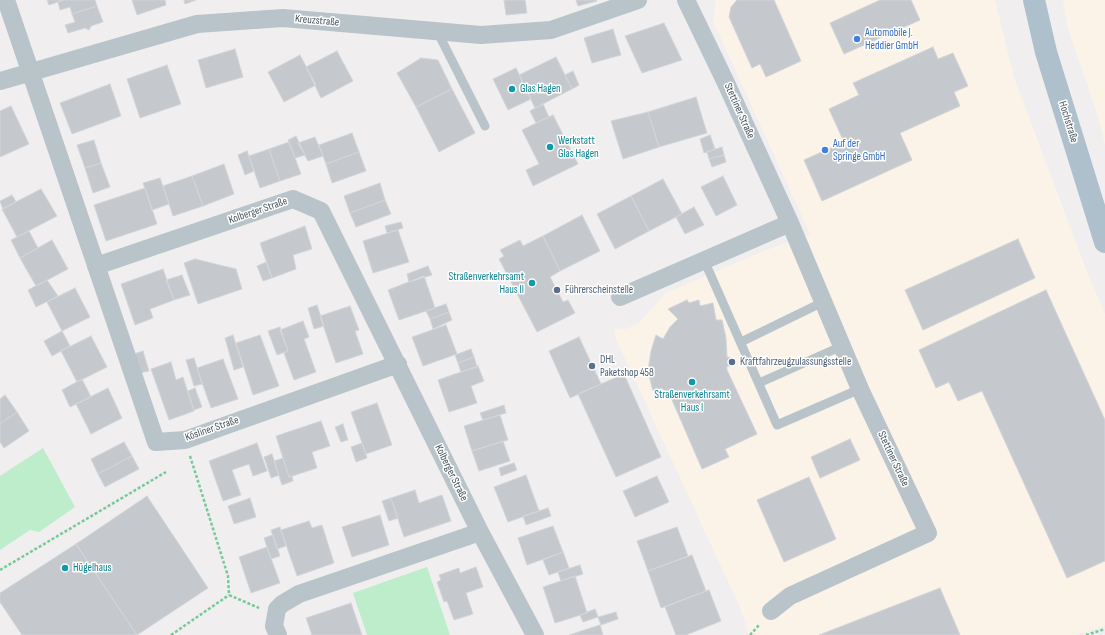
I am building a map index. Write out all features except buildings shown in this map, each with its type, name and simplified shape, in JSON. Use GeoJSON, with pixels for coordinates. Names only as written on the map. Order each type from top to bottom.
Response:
{"type":"FeatureCollection","features":[{"type":"Feature","properties":{"kind":"main road","name":"Hochstraße"},"geometry":{"type":"LineString","coordinates":[[1034,0],[1046,52],[1105,242]]}},
{"type":"Feature","properties":{"kind":"street"},"geometry":{"type":"LineString","coordinates":[[6,0],[96,266]]}},
{"type":"Feature","properties":{"kind":"street","name":"Kreuzstraße"},"geometry":{"type":"LineString","coordinates":[[0,81],[30,71],[198,24],[283,18],[481,34],[551,30],[638,0]]}},
{"type":"Feature","properties":{"kind":"street","name":"Stettiner Straße"},"geometry":{"type":"LineString","coordinates":[[686,0],[790,223],[860,389],[928,533],[790,596],[771,611]]}},
{"type":"Feature","properties":{"kind":"street","name":"Kolberger Straße"},"geometry":{"type":"LineString","coordinates":[[96,266],[293,199],[321,211],[480,532],[535,635]]}},
{"type":"Feature","properties":{"kind":"street"},"geometry":{"type":"LineString","coordinates":[[620,297],[790,223]]}},
{"type":"Feature","properties":{"kind":"street","name":"Kösliner Straße"},"geometry":{"type":"LineString","coordinates":[[96,266],[156,442],[185,440],[398,364]]}},
{"type":"Feature","properties":{"kind":"street"},"geometry":{"type":"LineString","coordinates":[[278,635],[274,626],[276,615],[282,604],[299,594],[480,532]]}},
{"type":"Feature","properties":{"kind":"lane"},"geometry":{"type":"LineString","coordinates":[[437,31],[486,126]]}},
{"type":"Feature","properties":{"kind":"lane"},"geometry":{"type":"LineString","coordinates":[[704,260],[777,425],[860,389]]}},
{"type":"Feature","properties":{"kind":"lane"},"geometry":{"type":"LineString","coordinates":[[741,342],[823,302]]}},
{"type":"Feature","properties":{"kind":"lane"},"geometry":{"type":"LineString","coordinates":[[759,383],[842,346]]}},
{"type":"Feature","properties":{"kind":"path"},"geometry":{"type":"LineString","coordinates":[[185,440],[228,576],[229,595]]}},
{"type":"Feature","properties":{"kind":"path"},"geometry":{"type":"LineString","coordinates":[[0,570],[166,472]]}},
{"type":"Feature","properties":{"kind":"path"},"geometry":{"type":"LineString","coordinates":[[229,595],[276,615]]}},
{"type":"Feature","properties":{"kind":"path"},"geometry":{"type":"LineString","coordinates":[[171,635],[229,595]]}},
{"type":"Feature","properties":{"kind":"path"},"geometry":{"type":"LineString","coordinates":[[1086,635],[1105,629]]}},
{"type":"Feature","properties":{"kind":"shaded area"},"geometry":{"type":"Polygon","coordinates":[[[716,0],[995,0],[1014,77],[1086,269],[1105,314],[1105,625],[1076,635],[749,635],[741,610],[615,337],[615,328],[626,329],[639,323],[666,293],[761,252],[810,234],[713,21],[716,0]]]}},
{"type":"Feature","properties":{"kind":"shaded area"},"geometry":{"type":"Polygon","coordinates":[[[1063,0],[1105,0],[1105,145],[1098,117],[1067,25],[1063,0]]]}},
{"type":"Feature","properties":{"kind":"green space"},"geometry":{"type":"Polygon","coordinates":[[[43,448],[75,507],[39,532],[30,530],[0,550],[0,476],[43,448]]]}},
{"type":"Feature","properties":{"kind":"green space"},"geometry":{"type":"Polygon","coordinates":[[[427,567],[450,635],[367,635],[353,593],[427,567]]]}},
{"type":"Feature","properties":{"kind":"place","name":"Automobile J. Heddier GmbH"},"geometry":{"type":"Point","coordinates":[857,39]}},
{"type":"Feature","properties":{"kind":"place","name":"Glas Hagen"},"geometry":{"type":"Point","coordinates":[512,89]}},
{"type":"Feature","properties":{"kind":"place","name":"Werkstatt Glas Hagen"},"geometry":{"type":"Point","coordinates":[550,147]}},
{"type":"Feature","properties":{"kind":"place","name":"Auf der Springe GmbH"},"geometry":{"type":"Point","coordinates":[825,150]}},
{"type":"Feature","properties":{"kind":"place","name":"Straßenverkehrsamt Haus II"},"geometry":{"type":"Point","coordinates":[532,283]}},
{"type":"Feature","properties":{"kind":"place","name":"Führerscheinstelle"},"geometry":{"type":"Point","coordinates":[557,290]}},
{"type":"Feature","properties":{"kind":"place","name":"Kraftfahrzeugzulassungsstelle"},"geometry":{"type":"Point","coordinates":[732,362]}},
{"type":"Feature","properties":{"kind":"place","name":"DHL Paketshop 458"},"geometry":{"type":"Point","coordinates":[592,366]}},
{"type":"Feature","properties":{"kind":"place","name":"Straßenverkehrsamt Haus I"},"geometry":{"type":"Point","coordinates":[692,382]}},
{"type":"Feature","properties":{"kind":"place","name":"Hügelhaus"},"geometry":{"type":"Point","coordinates":[65,568]}}]}
